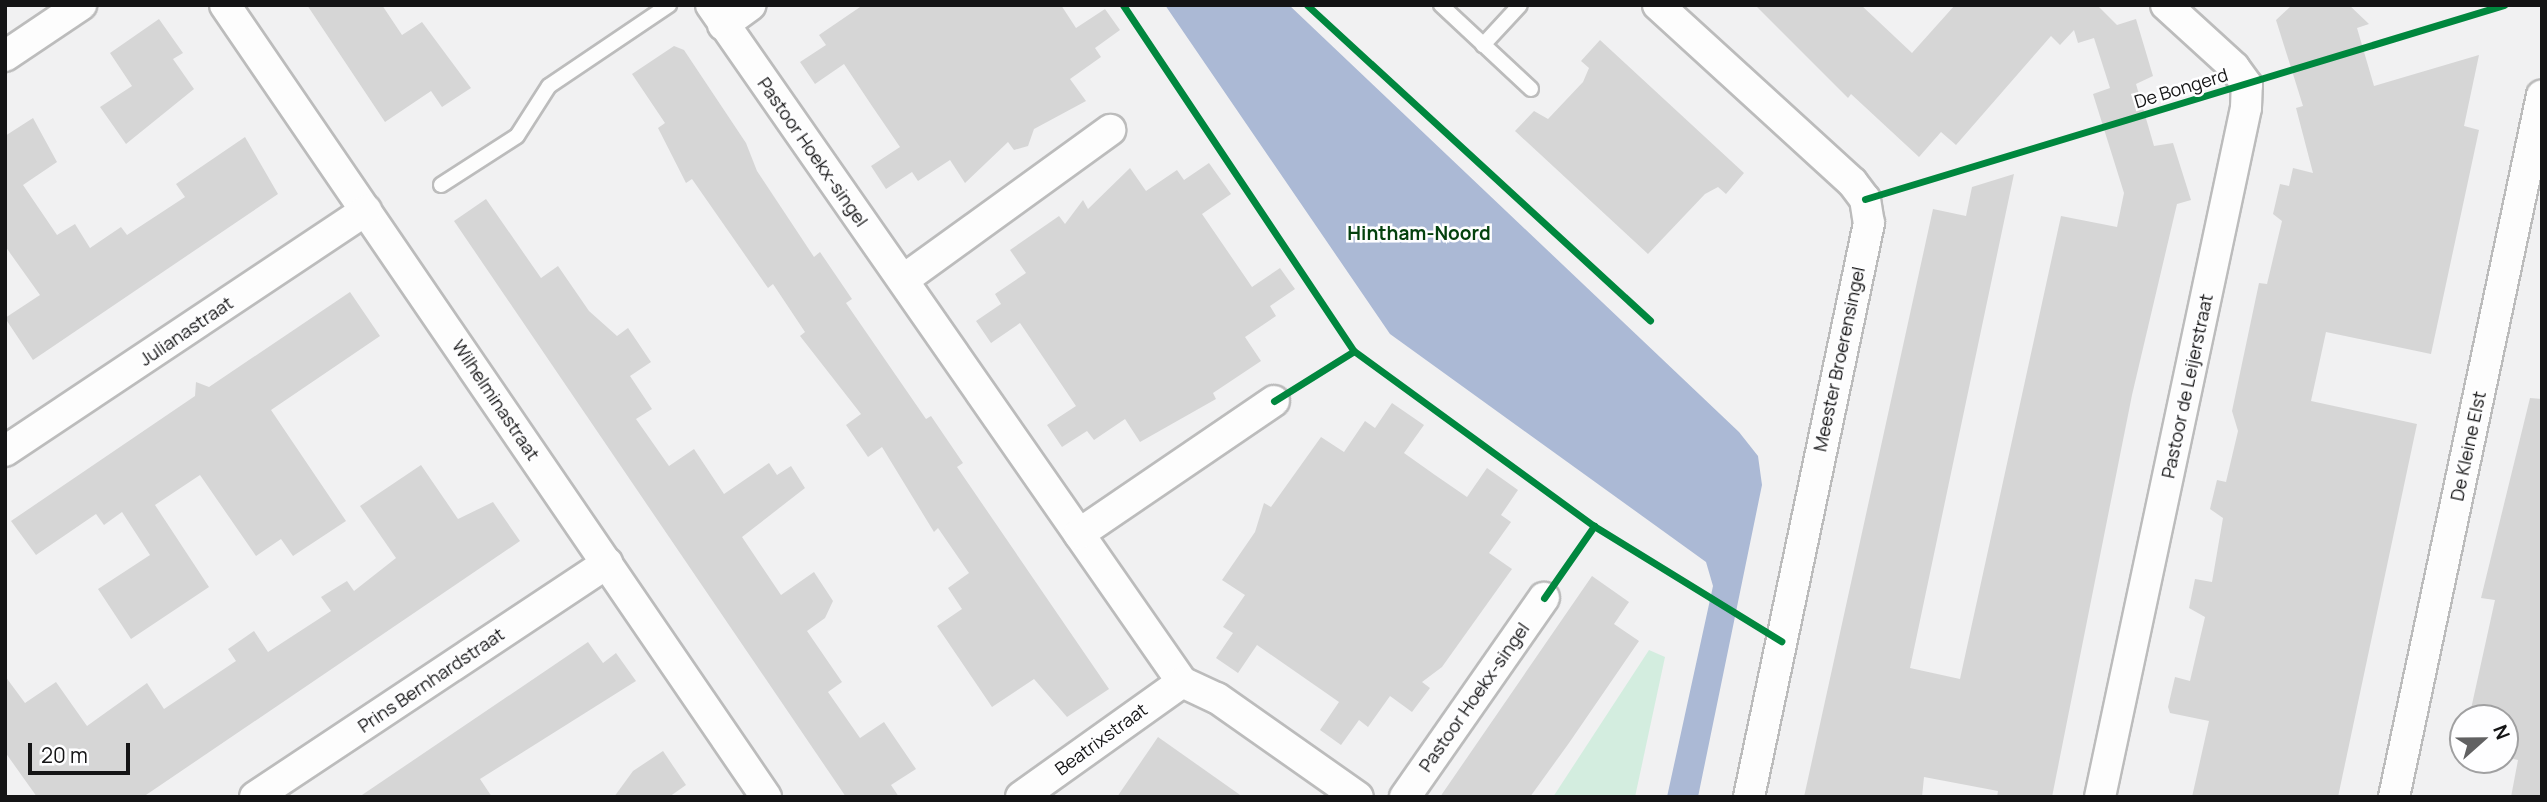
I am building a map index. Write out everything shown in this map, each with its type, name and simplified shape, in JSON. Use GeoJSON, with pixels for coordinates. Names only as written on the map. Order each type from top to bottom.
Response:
{"type":"FeatureCollection","features":[{"type":"Feature","properties":{"kind":"street"},"geometry":{"type":"LineString","coordinates":[[5,56],[81,5]]}},
{"type":"Feature","properties":{"kind":"street","name":"Wilhelminastraat"},"geometry":{"type":"LineString","coordinates":[[225,5],[766,797]]}},
{"type":"Feature","properties":{"kind":"street","name":"Pastoor Hoekx-singel"},"geometry":{"type":"LineString","coordinates":[[751,5],[717,15],[1182,682]]}},
{"type":"Feature","properties":{"kind":"street","name":"Meester Broerensingel"},"geometry":{"type":"LineString","coordinates":[[1658,5],[1852,182],[1866,199],[1868,223],[1749,797]]}},
{"type":"Feature","properties":{"kind":"street","name":"Pastoor de Leijerstraat"},"geometry":{"type":"LineString","coordinates":[[2100,797],[2246,108],[2246,85],[2234,67],[2166,5]]}},
{"type":"Feature","properties":{"kind":"street","name":"De Kleine Elst"},"geometry":{"type":"LineString","coordinates":[[2393,797],[2542,95]]}},
{"type":"Feature","properties":{"kind":"street"},"geometry":{"type":"LineString","coordinates":[[903,280],[1110,130]]}},
{"type":"Feature","properties":{"kind":"street","name":"Julianastraat"},"geometry":{"type":"LineString","coordinates":[[5,452],[366,210]]}},
{"type":"Feature","properties":{"kind":"street"},"geometry":{"type":"LineString","coordinates":[[1079,534],[1274,401]]}},
{"type":"Feature","properties":{"kind":"street","name":"Prins Bernhardstraat"},"geometry":{"type":"LineString","coordinates":[[255,797],[607,563]]}},
{"type":"Feature","properties":{"kind":"street","name":"Pastoor Hoekx-singel"},"geometry":{"type":"LineString","coordinates":[[1405,797],[1544,598]]}},
{"type":"Feature","properties":{"kind":"street"},"geometry":{"type":"LineString","coordinates":[[1182,682],[1217,698],[1357,797]]}},
{"type":"Feature","properties":{"kind":"street","name":"Beatrixstraat"},"geometry":{"type":"LineString","coordinates":[[1021,797],[1182,682]]}},
{"type":"Feature","properties":{"kind":"lane"},"geometry":{"type":"LineString","coordinates":[[441,185],[517,136],[549,86],[669,5]]}},
{"type":"Feature","properties":{"kind":"lane"},"geometry":{"type":"LineString","coordinates":[[1441,5],[1531,89]]}},
{"type":"Feature","properties":{"kind":"lane"},"geometry":{"type":"LineString","coordinates":[[1483,45],[1520,5]]}},
{"type":"Feature","properties":{"kind":"green space"},"geometry":{"type":"Polygon","coordinates":[[[1649,650],[1665,657],[1635,797],[1553,797],[1649,650]]]}},
{"type":"Feature","properties":{"kind":"water"},"geometry":{"type":"Polygon","coordinates":[[[1165,5],[1289,5],[1739,432],[1758,456],[1762,485],[1698,797],[1667,797],[1713,586],[1706,562],[1390,334],[1165,5]]]}},
{"type":"Feature","properties":{"kind":"building"},"geometry":{"type":"Polygon","coordinates":[[[307,5],[382,5],[402,35],[422,22],[471,88],[442,107],[431,91],[385,122],[307,5]]]}},
{"type":"Feature","properties":{"kind":"building"},"geometry":{"type":"Polygon","coordinates":[[[863,5],[1061,5],[1076,28],[1105,9],[1120,30],[1095,48],[1101,57],[1070,79],[1086,101],[1034,129],[1028,146],[1014,150],[1008,142],[965,183],[950,160],[918,181],[912,172],[886,189],[871,166],[900,147],[844,64],[815,84],[800,62],[826,45],[819,35],[863,5]]]}},
{"type":"Feature","properties":{"kind":"building"},"geometry":{"type":"Polygon","coordinates":[[[1755,5],[1861,5],[1912,53],[1955,5],[2097,5],[2117,25],[2136,19],[2153,76],[2136,84],[2154,146],[2173,143],[2191,200],[2177,204],[2132,395],[2052,797],[1997,797],[1998,791],[1924,777],[1922,797],[1804,797],[1933,209],[1966,216],[1972,187],[2014,174],[1910,668],[1960,679],[2061,216],[2117,227],[2124,193],[2093,94],[2110,88],[2094,38],[2078,43],[2074,30],[2060,45],[2051,36],[1956,145],[1941,132],[1919,157],[1851,94],[1848,98],[1755,5]]]}},
{"type":"Feature","properties":{"kind":"building"},"geometry":{"type":"Polygon","coordinates":[[[2292,5],[2349,5],[2369,24],[2357,28],[2374,86],[2479,55],[2464,126],[2479,130],[2431,354],[2326,332],[2311,401],[2417,424],[2338,797],[2192,797],[2209,721],[2170,713],[2168,707],[2175,677],[2190,681],[2205,617],[2189,608],[2195,579],[2212,582],[2223,518],[2210,509],[2217,480],[2226,482],[2238,431],[2232,411],[2259,283],[2267,284],[2282,221],[2273,214],[2280,184],[2289,186],[2293,168],[2313,173],[2296,108],[2303,106],[2276,20],[2292,5]]]}},
{"type":"Feature","properties":{"kind":"building"},"geometry":{"type":"Polygon","coordinates":[[[159,19],[183,53],[173,59],[194,89],[126,144],[100,107],[132,86],[110,53],[159,19]]]}},
{"type":"Feature","properties":{"kind":"building"},"geometry":{"type":"Polygon","coordinates":[[[1600,40],[1744,173],[1726,194],[1718,187],[1705,194],[1648,254],[1515,131],[1534,111],[1548,119],[1583,82],[1589,68],[1581,61],[1600,40]]]}},
{"type":"Feature","properties":{"kind":"building"},"geometry":{"type":"Polygon","coordinates":[[[674,46],[684,50],[746,143],[757,171],[814,257],[820,252],[852,299],[846,303],[926,419],[931,416],[963,463],[957,467],[1109,689],[1067,717],[1034,679],[992,707],[937,626],[962,609],[948,588],[969,573],[938,528],[934,532],[882,447],[868,457],[846,425],[861,414],[800,336],[805,332],[773,284],[768,288],[692,179],[686,183],[658,128],[665,123],[632,74],[674,46]]]}},
{"type":"Feature","properties":{"kind":"building"},"geometry":{"type":"Polygon","coordinates":[[[33,118],[57,162],[23,185],[57,235],[75,224],[90,248],[121,227],[127,235],[185,197],[176,184],[245,137],[278,194],[33,360],[5,318],[40,295],[5,246],[5,136],[33,118]]]}},
{"type":"Feature","properties":{"kind":"building"},"geometry":{"type":"Polygon","coordinates":[[[1209,163],[1231,194],[1202,214],[1252,287],[1280,268],[1295,289],[1270,306],[1276,316],[1245,337],[1261,361],[1213,393],[1216,399],[1140,442],[1125,419],[1094,440],[1087,431],[1062,447],[1047,425],[1076,406],[1020,323],[991,343],[976,321],[1001,304],[995,294],[1026,273],[1010,250],[1059,216],[1065,224],[1083,200],[1088,209],[1130,168],[1146,191],[1177,170],[1184,180],[1209,163]]]}},
{"type":"Feature","properties":{"kind":"building"},"geometry":{"type":"Polygon","coordinates":[[[486,199],[541,278],[558,266],[589,311],[617,336],[628,328],[651,362],[630,376],[652,409],[636,419],[669,466],[694,449],[724,494],[769,463],[777,475],[791,466],[805,488],[742,537],[781,595],[814,572],[833,601],[825,618],[807,631],[842,682],[828,692],[860,738],[884,722],[916,769],[891,785],[899,797],[846,797],[454,221],[486,199]]]}},
{"type":"Feature","properties":{"kind":"building"},"geometry":{"type":"Polygon","coordinates":[[[350,292],[380,336],[271,410],[346,521],[293,556],[281,539],[256,556],[200,475],[155,505],[209,587],[131,639],[98,589],[150,555],[122,512],[104,525],[96,514],[36,555],[11,521],[195,396],[196,382],[209,387],[350,292]]]}},
{"type":"Feature","properties":{"kind":"building"},"geometry":{"type":"Polygon","coordinates":[[[2530,398],[2542,399],[2542,797],[2511,797],[2515,774],[2519,774],[2519,704],[2472,704],[2495,600],[2481,598],[2530,398]]]}},
{"type":"Feature","properties":{"kind":"building"},"geometry":{"type":"Polygon","coordinates":[[[1392,403],[1424,425],[1404,453],[1435,475],[1467,497],[1487,468],[1518,490],[1501,515],[1511,522],[1489,553],[1512,569],[1442,667],[1422,682],[1430,688],[1412,712],[1390,696],[1368,727],[1359,720],[1341,745],[1320,730],[1339,702],[1257,645],[1238,673],[1216,658],[1233,633],[1223,627],[1245,595],[1222,580],[1255,532],[1264,503],[1271,507],[1321,437],[1344,452],[1365,421],[1375,428],[1392,403]]]}},
{"type":"Feature","properties":{"kind":"building"},"geometry":{"type":"Polygon","coordinates":[[[421,465],[458,519],[493,502],[520,541],[143,797],[37,797],[5,752],[5,676],[25,703],[56,682],[87,726],[147,683],[164,709],[236,661],[228,649],[254,631],[268,652],[331,611],[321,597],[347,581],[354,591],[396,558],[360,506],[421,465]]]}},
{"type":"Feature","properties":{"kind":"building"},"geometry":{"type":"Polygon","coordinates":[[[1592,576],[1629,602],[1614,624],[1639,641],[1569,743],[1530,797],[1440,797],[1592,576]]]}},
{"type":"Feature","properties":{"kind":"building"},"geometry":{"type":"Polygon","coordinates":[[[588,642],[603,663],[616,653],[636,681],[480,779],[492,797],[359,797],[588,642]]]}},
{"type":"Feature","properties":{"kind":"building"},"geometry":{"type":"Polygon","coordinates":[[[1158,737],[1243,797],[1117,797],[1158,737]]]}},
{"type":"Feature","properties":{"kind":"building"},"geometry":{"type":"Polygon","coordinates":[[[663,751],[686,785],[669,797],[614,797],[633,771],[663,751]]]}},
{"type":"Feature","properties":{"kind":"cycle path"},"geometry":{"type":"LineString","coordinates":[[1123,5],[1354,351],[1594,526],[1781,641]]}},
{"type":"Feature","properties":{"kind":"cycle path"},"geometry":{"type":"LineString","coordinates":[[1307,5],[1650,320]]}},
{"type":"Feature","properties":{"kind":"cycle path","name":"De Bongerd"},"geometry":{"type":"LineString","coordinates":[[1865,199],[2504,5]]}},
{"type":"Feature","properties":{"kind":"cycle path"},"geometry":{"type":"LineString","coordinates":[[1274,401],[1354,351]]}},
{"type":"Feature","properties":{"kind":"cycle path"},"geometry":{"type":"LineString","coordinates":[[1544,598],[1594,526]]}},
{"type":"Feature","properties":{"kind":"district","name":"Hintham-Noord"},"geometry":{"type":"Point","coordinates":[1419,234]}}]}
